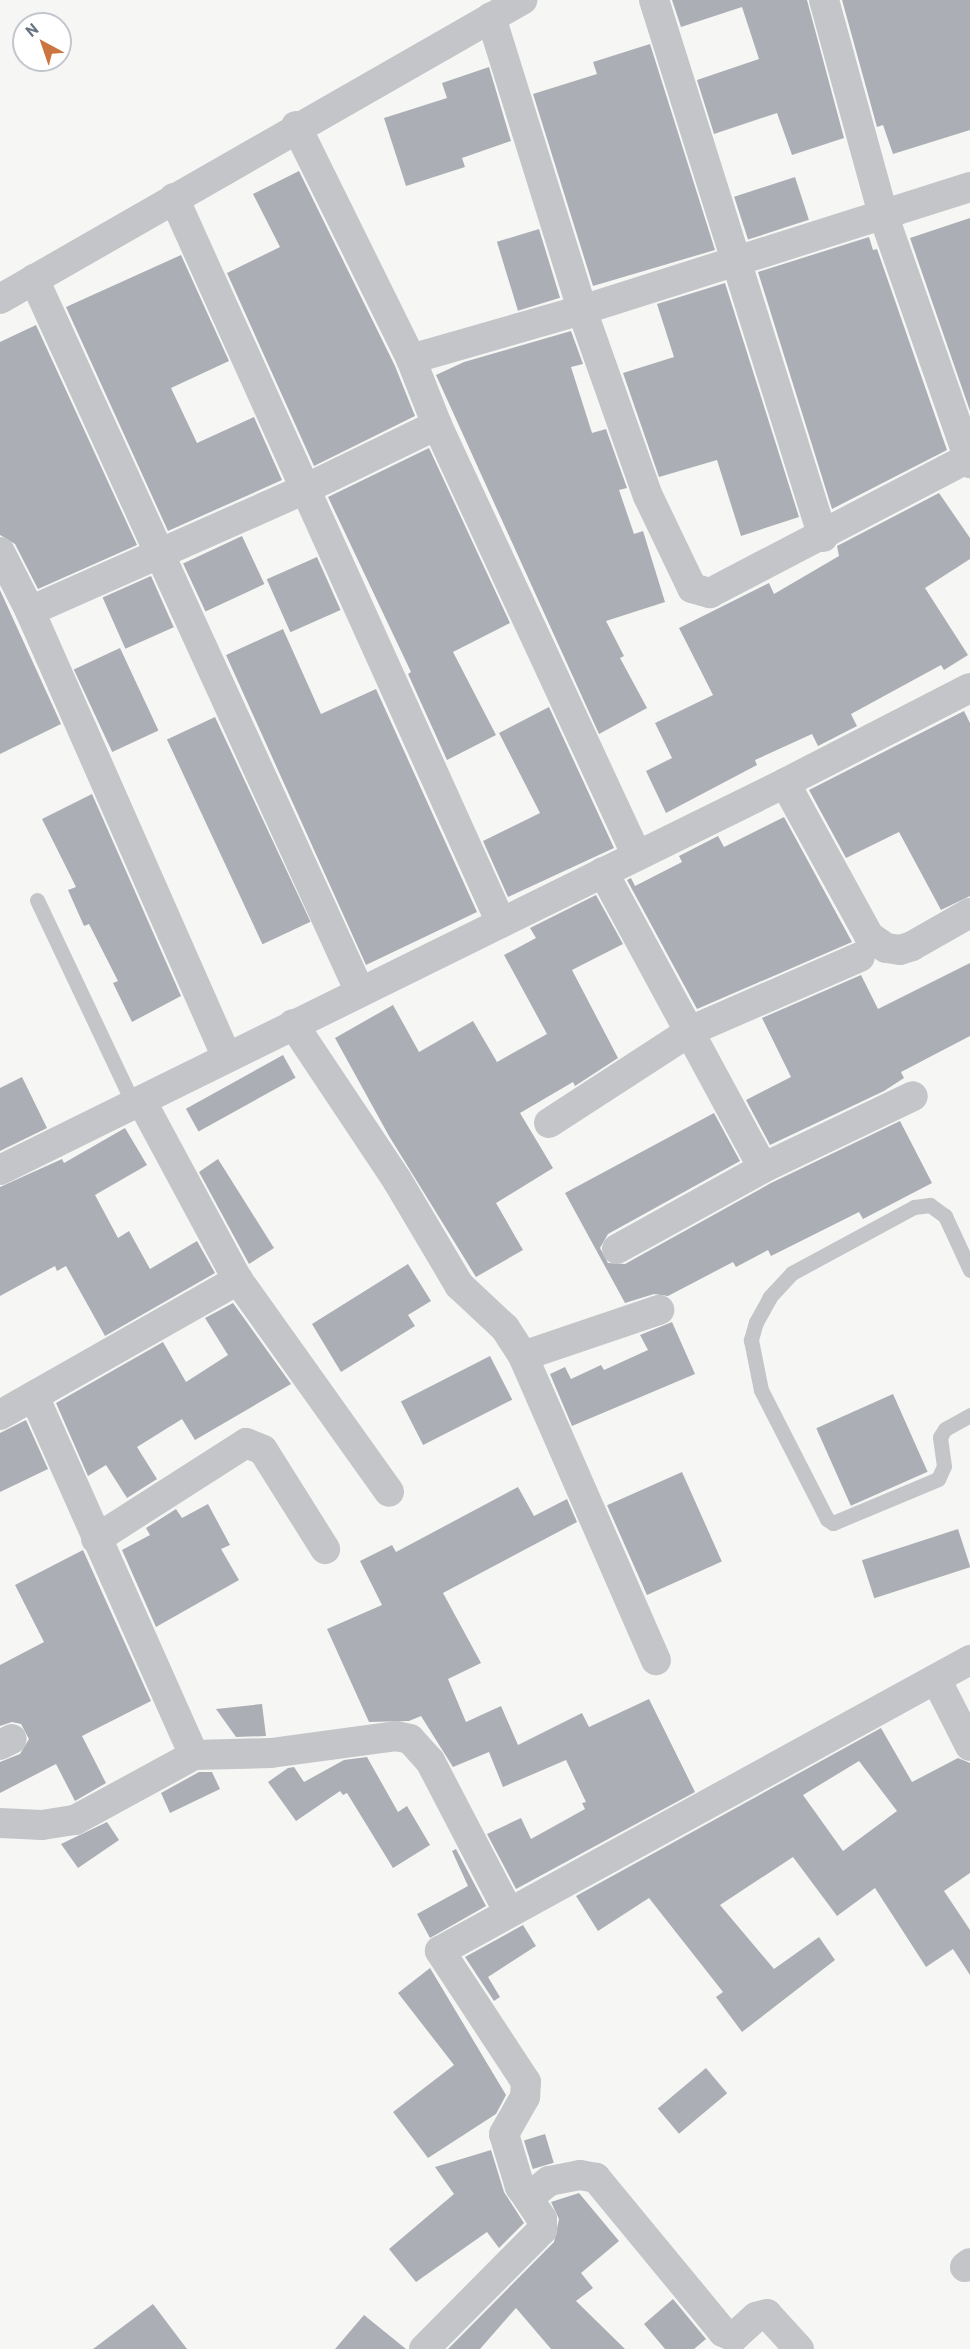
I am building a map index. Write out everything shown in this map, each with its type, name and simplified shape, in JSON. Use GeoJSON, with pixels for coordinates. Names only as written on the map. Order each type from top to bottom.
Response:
{"type":"FeatureCollection","features":[{"type":"Feature","properties":{"kind":"street"},"geometry":{"type":"LineString","coordinates":[[0,299],[296,126],[522,0]]}},
{"type":"Feature","properties":{"kind":"street"},"geometry":{"type":"LineString","coordinates":[[654,0],[823,537]]}},
{"type":"Feature","properties":{"kind":"street"},"geometry":{"type":"LineString","coordinates":[[491,17],[582,310],[648,496],[692,588],[710,593],[969,461],[883,214],[824,0]]}},
{"type":"Feature","properties":{"kind":"street"},"geometry":{"type":"LineString","coordinates":[[296,126],[411,358],[437,425],[637,856]]}},
{"type":"Feature","properties":{"kind":"street"},"geometry":{"type":"LineString","coordinates":[[411,358],[582,310],[970,187]]}},
{"type":"Feature","properties":{"kind":"street"},"geometry":{"type":"LineString","coordinates":[[174,198],[501,923]]}},
{"type":"Feature","properties":{"kind":"street"},"geometry":{"type":"LineString","coordinates":[[34,279],[359,990]]}},
{"type":"Feature","properties":{"kind":"street"},"geometry":{"type":"LineString","coordinates":[[30,610],[305,489],[437,425]]}},
{"type":"Feature","properties":{"kind":"street"},"geometry":{"type":"LineString","coordinates":[[0,552],[30,610],[226,1056]]}},
{"type":"Feature","properties":{"kind":"street"},"geometry":{"type":"LineString","coordinates":[[0,1170],[138,1104],[226,1056],[359,990],[785,783],[970,688]]}},
{"type":"Feature","properties":{"kind":"street"},"geometry":{"type":"LineString","coordinates":[[785,783],[868,936],[886,948],[900,950],[912,946],[970,913]]}},
{"type":"Feature","properties":{"kind":"street"},"geometry":{"type":"LineString","coordinates":[[603,872],[692,1030],[763,1168]]}},
{"type":"Feature","properties":{"kind":"street"},"geometry":{"type":"LineString","coordinates":[[549,1123],[692,1030],[860,957]]}},
{"type":"Feature","properties":{"kind":"street"},"geometry":{"type":"LineString","coordinates":[[292,1024],[397,1180],[459,1285],[505,1328],[523,1356],[656,1660]]}},
{"type":"Feature","properties":{"kind":"street"},"geometry":{"type":"LineString","coordinates":[[617,1249],[763,1168],[913,1096]]}},
{"type":"Feature","properties":{"kind":"street"},"geometry":{"type":"LineString","coordinates":[[138,1104],[238,1280],[389,1492]]}},
{"type":"Feature","properties":{"kind":"street"},"geometry":{"type":"LineString","coordinates":[[0,1414],[238,1280]]}},
{"type":"Feature","properties":{"kind":"street"},"geometry":{"type":"LineString","coordinates":[[523,1356],[659,1310]]}},
{"type":"Feature","properties":{"kind":"street"},"geometry":{"type":"LineString","coordinates":[[34,1396],[194,1755]]}},
{"type":"Feature","properties":{"kind":"street"},"geometry":{"type":"LineString","coordinates":[[96,1539],[246,1443],[263,1450],[325,1549]]}},
{"type":"Feature","properties":{"kind":"street"},"geometry":{"type":"LineString","coordinates":[[424,2349],[542,2230],[542,2219],[520,2187],[504,2134],[525,2097],[526,2082],[440,1951],[970,1660]]}},
{"type":"Feature","properties":{"kind":"street"},"geometry":{"type":"LineString","coordinates":[[936,1678],[970,1746]]}},
{"type":"Feature","properties":{"kind":"street"},"geometry":{"type":"LineString","coordinates":[[0,1823],[42,1826],[75,1820],[194,1755],[271,1753],[396,1736],[410,1739],[430,1761],[509,1913]]}},
{"type":"Feature","properties":{"kind":"street"},"geometry":{"type":"LineString","coordinates":[[528,2198],[549,2181],[580,2175],[596,2178],[723,2332],[734,2337],[756,2317],[767,2314],[799,2349]]}},
{"type":"Feature","properties":{"kind":"lane"},"geometry":{"type":"LineString","coordinates":[[37,900],[138,1104]]}},
{"type":"Feature","properties":{"kind":"lane"},"geometry":{"type":"LineString","coordinates":[[970,1270],[945,1216],[930,1205],[914,1207],[792,1273],[770,1297],[756,1322],[752,1340],[761,1390],[827,1519],[833,1523],[938,1479],[944,1466],[940,1437],[945,1429],[970,1415]]}},
{"type":"Feature","properties":{"kind":"building"},"geometry":{"type":"Polygon","coordinates":[[[672,0],[807,0],[844,138],[792,155],[777,113],[714,134],[697,80],[759,59],[742,7],[681,27],[672,0]]]}},
{"type":"Feature","properties":{"kind":"building"},"geometry":{"type":"Polygon","coordinates":[[[842,0],[970,0],[970,130],[893,154],[883,125],[877,127],[842,0]]]}},
{"type":"Feature","properties":{"kind":"building"},"geometry":{"type":"Polygon","coordinates":[[[650,44],[715,250],[593,286],[533,94],[597,74],[593,62],[650,44]]]}},
{"type":"Feature","properties":{"kind":"building"},"geometry":{"type":"Polygon","coordinates":[[[489,67],[511,141],[462,158],[465,167],[406,186],[384,118],[447,98],[442,83],[489,67]]]}},
{"type":"Feature","properties":{"kind":"building"},"geometry":{"type":"Polygon","coordinates":[[[299,171],[395,366],[415,416],[314,466],[227,273],[280,247],[253,194],[299,171]]]}},
{"type":"Feature","properties":{"kind":"building"},"geometry":{"type":"Polygon","coordinates":[[[795,177],[809,220],[748,240],[734,197],[795,177]]]}},
{"type":"Feature","properties":{"kind":"building"},"geometry":{"type":"Polygon","coordinates":[[[970,218],[970,411],[910,238],[970,218]]]}},
{"type":"Feature","properties":{"kind":"building"},"geometry":{"type":"Polygon","coordinates":[[[539,229],[560,298],[518,311],[497,242],[539,229]]]}},
{"type":"Feature","properties":{"kind":"building"},"geometry":{"type":"Polygon","coordinates":[[[869,237],[873,250],[877,249],[947,450],[832,509],[758,272],[869,237]]]}},
{"type":"Feature","properties":{"kind":"building"},"geometry":{"type":"Polygon","coordinates":[[[181,255],[229,361],[171,388],[197,443],[254,417],[282,480],[168,531],[66,307],[181,255]]]}},
{"type":"Feature","properties":{"kind":"building"},"geometry":{"type":"Polygon","coordinates":[[[725,283],[799,517],[741,536],[717,460],[659,477],[623,373],[674,357],[657,304],[725,283]]]}},
{"type":"Feature","properties":{"kind":"building"},"geometry":{"type":"Polygon","coordinates":[[[36,325],[137,545],[38,589],[15,544],[0,535],[0,342],[36,325]]]}},
{"type":"Feature","properties":{"kind":"building"},"geometry":{"type":"Polygon","coordinates":[[[571,331],[583,364],[571,367],[592,433],[606,429],[627,488],[619,490],[634,534],[643,531],[665,602],[606,621],[624,656],[620,658],[647,708],[599,734],[436,375],[464,362],[571,331]]]}},
{"type":"Feature","properties":{"kind":"building"},"geometry":{"type":"Polygon","coordinates":[[[429,448],[510,623],[453,652],[496,735],[447,760],[408,674],[411,672],[328,497],[429,448]]]}},
{"type":"Feature","properties":{"kind":"building"},"geometry":{"type":"Polygon","coordinates":[[[939,493],[970,538],[970,559],[925,588],[968,655],[944,670],[941,665],[851,714],[857,726],[818,746],[812,734],[755,760],[757,765],[666,813],[646,771],[672,758],[655,723],[713,695],[679,628],[769,583],[774,594],[839,556],[837,546],[939,493]]]}},
{"type":"Feature","properties":{"kind":"building"},"geometry":{"type":"Polygon","coordinates":[[[242,536],[264,584],[205,612],[183,563],[242,536]]]}},
{"type":"Feature","properties":{"kind":"building"},"geometry":{"type":"Polygon","coordinates":[[[317,557],[341,610],[290,632],[267,579],[317,557]]]}},
{"type":"Feature","properties":{"kind":"building"},"geometry":{"type":"Polygon","coordinates":[[[151,576],[174,627],[125,649],[103,598],[151,576]]]}},
{"type":"Feature","properties":{"kind":"building"},"geometry":{"type":"Polygon","coordinates":[[[0,590],[61,724],[0,754],[0,590]]]}},
{"type":"Feature","properties":{"kind":"building"},"geometry":{"type":"Polygon","coordinates":[[[283,629],[321,714],[376,689],[477,912],[366,965],[226,655],[283,629]]]}},
{"type":"Feature","properties":{"kind":"building"},"geometry":{"type":"Polygon","coordinates":[[[120,648],[158,730],[112,752],[74,670],[120,648]]]}},
{"type":"Feature","properties":{"kind":"building"},"geometry":{"type":"Polygon","coordinates":[[[549,707],[614,848],[508,897],[483,841],[540,813],[499,733],[549,707]]]}},
{"type":"Feature","properties":{"kind":"building"},"geometry":{"type":"Polygon","coordinates":[[[964,711],[970,723],[970,896],[941,910],[899,832],[846,858],[809,790],[964,711]]]}},
{"type":"Feature","properties":{"kind":"building"},"geometry":{"type":"Polygon","coordinates":[[[215,717],[311,922],[262,944],[167,739],[215,717]]]}},
{"type":"Feature","properties":{"kind":"building"},"geometry":{"type":"Polygon","coordinates":[[[92,794],[181,996],[132,1022],[113,983],[118,981],[89,924],[84,926],[68,890],[76,887],[42,819],[92,794]]]}},
{"type":"Feature","properties":{"kind":"building"},"geometry":{"type":"Polygon","coordinates":[[[784,817],[852,942],[697,1009],[627,880],[631,878],[635,886],[682,862],[679,856],[718,836],[724,847],[784,817]]]}},
{"type":"Feature","properties":{"kind":"building"},"geometry":{"type":"Polygon","coordinates":[[[596,895],[623,944],[572,970],[618,1058],[575,1086],[573,1082],[520,1113],[553,1168],[496,1203],[523,1250],[476,1277],[389,1136],[335,1038],[393,1005],[419,1052],[473,1021],[497,1062],[547,1034],[504,955],[536,938],[530,928],[596,895]]]}},
{"type":"Feature","properties":{"kind":"building"},"geometry":{"type":"Polygon","coordinates":[[[970,963],[970,1036],[901,1072],[904,1078],[884,1091],[770,1145],[746,1100],[791,1077],[762,1018],[861,975],[878,1009],[970,963]]]}},
{"type":"Feature","properties":{"kind":"building"},"geometry":{"type":"Polygon","coordinates":[[[283,1055],[296,1078],[199,1132],[186,1109],[283,1055]]]}},
{"type":"Feature","properties":{"kind":"building"},"geometry":{"type":"Polygon","coordinates":[[[22,1077],[47,1128],[0,1151],[0,1088],[22,1077]]]}},
{"type":"Feature","properties":{"kind":"building"},"geometry":{"type":"Polygon","coordinates":[[[714,1113],[740,1161],[608,1234],[600,1248],[608,1263],[625,1264],[771,1183],[900,1121],[932,1183],[863,1219],[859,1212],[771,1256],[768,1250],[736,1267],[733,1262],[668,1296],[654,1294],[625,1303],[565,1193],[714,1113]]]}},
{"type":"Feature","properties":{"kind":"building"},"geometry":{"type":"Polygon","coordinates":[[[125,1128],[147,1165],[95,1195],[118,1238],[129,1231],[150,1269],[197,1241],[215,1273],[105,1336],[66,1266],[57,1271],[55,1266],[0,1296],[0,1187],[62,1159],[64,1163],[125,1128]]]}},
{"type":"Feature","properties":{"kind":"building"},"geometry":{"type":"Polygon","coordinates":[[[218,1159],[274,1248],[249,1264],[199,1172],[218,1159]]]}},
{"type":"Feature","properties":{"kind":"building"},"geometry":{"type":"Polygon","coordinates":[[[408,1264],[431,1301],[408,1315],[415,1326],[341,1372],[312,1324],[408,1264]]]}},
{"type":"Feature","properties":{"kind":"building"},"geometry":{"type":"Polygon","coordinates":[[[233,1303],[291,1384],[195,1440],[182,1419],[137,1447],[157,1479],[127,1498],[106,1465],[88,1476],[56,1403],[163,1342],[186,1382],[228,1355],[205,1318],[233,1303]]]}},
{"type":"Feature","properties":{"kind":"building"},"geometry":{"type":"Polygon","coordinates":[[[672,1322],[695,1374],[572,1426],[550,1374],[565,1367],[571,1379],[601,1365],[604,1370],[648,1350],[640,1335],[672,1322]]]}},
{"type":"Feature","properties":{"kind":"building"},"geometry":{"type":"Polygon","coordinates":[[[490,1356],[512,1400],[423,1445],[401,1401],[490,1356]]]}},
{"type":"Feature","properties":{"kind":"building"},"geometry":{"type":"Polygon","coordinates":[[[893,1394],[928,1472],[851,1506],[816,1428],[893,1394]]]}},
{"type":"Feature","properties":{"kind":"building"},"geometry":{"type":"Polygon","coordinates":[[[26,1420],[48,1469],[0,1492],[0,1433],[26,1420]]]}},
{"type":"Feature","properties":{"kind":"building"},"geometry":{"type":"Polygon","coordinates":[[[682,1472],[722,1562],[647,1595],[607,1505],[682,1472]]]}},
{"type":"Feature","properties":{"kind":"building"},"geometry":{"type":"Polygon","coordinates":[[[518,1487],[534,1516],[567,1499],[577,1522],[443,1593],[481,1663],[448,1679],[466,1722],[501,1706],[518,1745],[582,1713],[589,1727],[649,1699],[695,1792],[516,1889],[487,1834],[521,1818],[531,1839],[585,1809],[582,1803],[586,1802],[566,1760],[503,1787],[489,1752],[453,1767],[421,1716],[409,1721],[369,1722],[327,1629],[382,1605],[360,1561],[392,1545],[396,1552],[518,1487]]]}},
{"type":"Feature","properties":{"kind":"building"},"geometry":{"type":"Polygon","coordinates":[[[208,1504],[230,1545],[221,1549],[239,1580],[156,1627],[122,1550],[150,1535],[146,1528],[176,1509],[182,1518],[208,1504]]]}},
{"type":"Feature","properties":{"kind":"building"},"geometry":{"type":"Polygon","coordinates":[[[958,1529],[970,1567],[874,1598],[862,1560],[958,1529]]]}},
{"type":"Feature","properties":{"kind":"building"},"geometry":{"type":"Polygon","coordinates":[[[83,1550],[151,1701],[82,1736],[106,1783],[75,1801],[56,1764],[0,1793],[0,1762],[20,1754],[29,1739],[21,1724],[12,1722],[0,1726],[0,1665],[44,1642],[15,1585],[83,1550]]]}},
{"type":"Feature","properties":{"kind":"building"},"geometry":{"type":"Polygon","coordinates":[[[262,1704],[266,1736],[236,1737],[216,1709],[262,1704]]]}},
{"type":"Feature","properties":{"kind":"building"},"geometry":{"type":"Polygon","coordinates":[[[881,1728],[912,1782],[958,1758],[970,1763],[970,1873],[944,1891],[970,1930],[970,1975],[953,1949],[926,1967],[875,1888],[837,1916],[793,1857],[720,1905],[774,1969],[819,1937],[835,1960],[742,2032],[716,1997],[723,1992],[649,1898],[598,1931],[576,1896],[881,1728]],[[859,1761],[803,1795],[843,1851],[897,1811],[859,1761]]]}},
{"type":"Feature","properties":{"kind":"building"},"geometry":{"type":"Polygon","coordinates":[[[367,1757],[398,1812],[407,1806],[430,1845],[393,1868],[347,1793],[343,1795],[340,1791],[296,1821],[268,1782],[288,1768],[294,1767],[304,1782],[344,1760],[367,1757]]]}},
{"type":"Feature","properties":{"kind":"building"},"geometry":{"type":"Polygon","coordinates":[[[199,1772],[212,1772],[220,1789],[170,1813],[161,1793],[199,1772]]]}},
{"type":"Feature","properties":{"kind":"building"},"geometry":{"type":"Polygon","coordinates":[[[107,1822],[119,1840],[78,1868],[61,1844],[107,1822]]]}},
{"type":"Feature","properties":{"kind":"building"},"geometry":{"type":"Polygon","coordinates":[[[456,1849],[486,1906],[430,1938],[417,1914],[468,1886],[452,1851],[456,1849]]]}},
{"type":"Feature","properties":{"kind":"building"},"geometry":{"type":"Polygon","coordinates":[[[523,1925],[536,1946],[488,1977],[500,1997],[494,2001],[465,1957],[523,1925]]]}},
{"type":"Feature","properties":{"kind":"building"},"geometry":{"type":"Polygon","coordinates":[[[430,1968],[506,2095],[496,2114],[428,2158],[393,2112],[454,2065],[398,1993],[430,1968]]]}},
{"type":"Feature","properties":{"kind":"building"},"geometry":{"type":"Polygon","coordinates":[[[706,2068],[727,2093],[679,2134],[658,2108],[706,2068]]]}},
{"type":"Feature","properties":{"kind":"building"},"geometry":{"type":"Polygon","coordinates":[[[545,2134],[554,2163],[533,2169],[524,2140],[545,2134]]]}},
{"type":"Feature","properties":{"kind":"building"},"geometry":{"type":"Polygon","coordinates":[[[491,2150],[504,2192],[524,2223],[499,2248],[487,2232],[416,2282],[389,2249],[454,2194],[435,2167],[491,2150]]]}},
{"type":"Feature","properties":{"kind":"building"},"geometry":{"type":"Polygon","coordinates":[[[579,2193],[619,2241],[581,2273],[593,2288],[576,2301],[625,2349],[551,2349],[516,2308],[480,2349],[448,2349],[554,2242],[559,2219],[551,2202],[579,2193]]]}},
{"type":"Feature","properties":{"kind":"building"},"geometry":{"type":"Polygon","coordinates":[[[673,2299],[706,2339],[694,2349],[665,2349],[644,2324],[673,2299]]]}},
{"type":"Feature","properties":{"kind":"building"},"geometry":{"type":"Polygon","coordinates":[[[153,2304],[187,2349],[93,2349],[153,2304]]]}},
{"type":"Feature","properties":{"kind":"building"},"geometry":{"type":"Polygon","coordinates":[[[364,2315],[406,2349],[335,2349],[364,2315]]]}}]}
